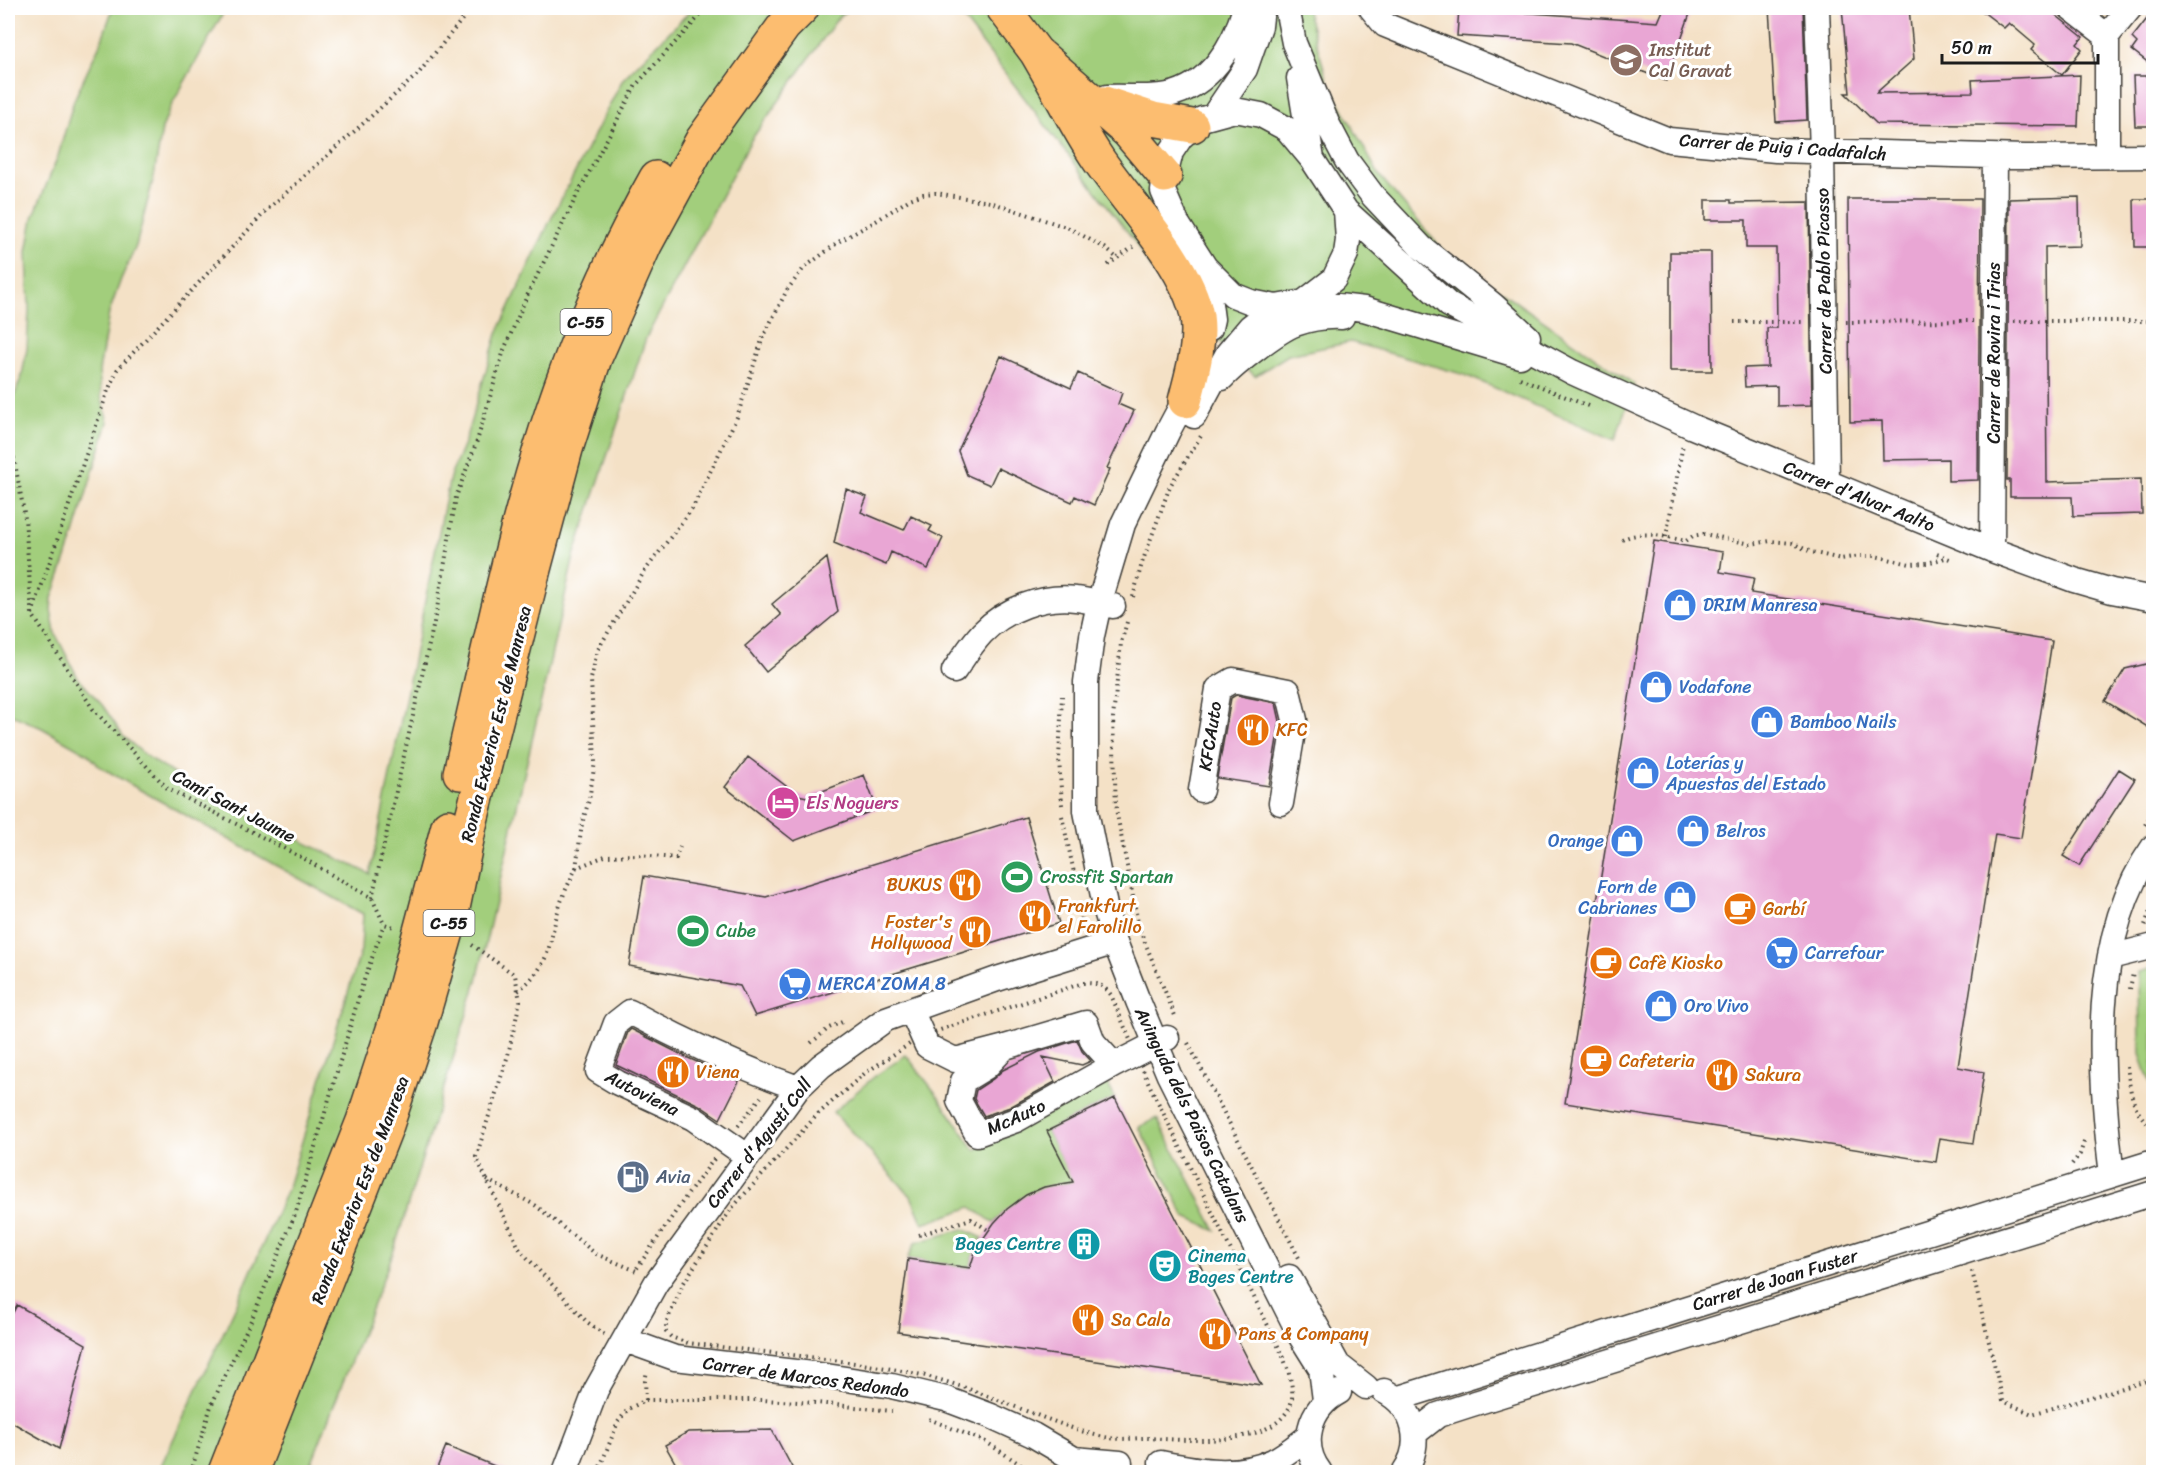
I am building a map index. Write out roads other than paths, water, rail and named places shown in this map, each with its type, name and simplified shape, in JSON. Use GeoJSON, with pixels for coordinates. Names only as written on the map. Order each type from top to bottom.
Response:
{"type":"FeatureCollection","features":[{"type":"Feature","properties":{"kind":"highway","name":"Ronda Exterior Est de Manresa"},"geometry":{"type":"LineString","coordinates":[[225,1473],[363,1121],[398,1014],[449,823],[509,565],[542,444],[574,350],[623,236],[681,133],[771,8]]}},
{"type":"Feature","properties":{"kind":"highway","name":"Ronda Exterior Est de Manresa"},"geometry":{"type":"LineString","coordinates":[[251,1473],[386,1128],[422,1022],[451,918],[470,825],[534,569],[566,448],[595,358],[645,245],[702,140],[784,26],[802,8]]}},
{"type":"Feature","properties":{"kind":"highway"},"geometry":{"type":"LineString","coordinates":[[1003,8],[1036,52],[1098,158],[1153,232],[1187,285],[1197,316],[1195,398]]}},
{"type":"Feature","properties":{"kind":"highway"},"geometry":{"type":"LineString","coordinates":[[1036,52],[1128,132],[1165,176]]}},
{"type":"Feature","properties":{"kind":"highway"},"geometry":{"type":"LineString","coordinates":[[1087,97],[1153,119],[1203,120]]}},
{"type":"Feature","properties":{"kind":"street"},"geometry":{"type":"LineString","coordinates":[[1087,97],[1167,95],[1191,88],[1213,69],[1230,46],[1245,8]]}},
{"type":"Feature","properties":{"kind":"street"},"geometry":{"type":"LineString","coordinates":[[1203,120],[1235,110],[1267,117],[1287,129],[1312,159],[1346,210],[1348,240],[1346,254],[1334,279],[1304,302],[1276,307],[1251,302],[1233,295],[1205,267],[1177,223],[1163,191],[1171,152],[1181,136],[1203,120],[1245,69],[1260,26],[1262,8]]}},
{"type":"Feature","properties":{"kind":"street","name":"Carrer d'Alvar Aalto"},"geometry":{"type":"LineString","coordinates":[[1287,8],[1294,43],[1327,123],[1347,161],[1372,196],[1421,247],[1572,372]]}},
{"type":"Feature","properties":{"kind":"street","name":"Carrer de Puig i Cadafalch"},"geometry":{"type":"LineString","coordinates":[[1371,8],[1385,25],[1669,140],[1822,152],[1995,157],[2154,156]]}},
{"type":"Feature","properties":{"kind":"street","name":"Carrer de Pablo Picasso"},"geometry":{"type":"LineString","coordinates":[[1817,8],[1822,152],[1827,483]]}},
{"type":"Feature","properties":{"kind":"street"},"geometry":{"type":"LineString","coordinates":[[2071,8],[2107,36]]}},
{"type":"Feature","properties":{"kind":"street"},"geometry":{"type":"LineString","coordinates":[[2107,156],[2107,36],[2130,8]]}},
{"type":"Feature","properties":{"kind":"street"},"geometry":{"type":"LineString","coordinates":[[1294,43],[1312,159]]}},
{"type":"Feature","properties":{"kind":"street","name":"Carrer de Rovira i Trias"},"geometry":{"type":"LineString","coordinates":[[1992,550],[1995,157]]}},
{"type":"Feature","properties":{"kind":"street","name":"Carrer d'Alvar Aalto"},"geometry":{"type":"LineString","coordinates":[[1346,210],[1449,305],[1572,372],[1694,428],[1992,550],[2074,580],[2112,591],[2154,599]]}},
{"type":"Feature","properties":{"kind":"street","name":"Avinguda dels Països Catalans"},"geometry":{"type":"LineString","coordinates":[[1205,267],[1212,319],[1205,362],[1195,398],[1123,524],[1118,607],[1104,653],[1099,713],[1100,809],[1106,848],[1128,933],[1166,1039],[1302,1337],[1321,1369],[1325,1400]]}},
{"type":"Feature","properties":{"kind":"street","name":"Carrer d'Alvar Aalto"},"geometry":{"type":"LineString","coordinates":[[1304,302],[1364,309],[1396,317],[1572,372]]}},
{"type":"Feature","properties":{"kind":"street"},"geometry":{"type":"LineString","coordinates":[[1195,398],[1250,327],[1276,307]]}},
{"type":"Feature","properties":{"kind":"street"},"geometry":{"type":"LineString","coordinates":[[1195,398],[1232,367],[1292,325],[1311,319],[1336,317],[1369,319],[1396,317]]}},
{"type":"Feature","properties":{"kind":"street"},"geometry":{"type":"LineString","coordinates":[[954,671],[983,632],[1013,610],[1038,602],[1067,598],[1118,607]]}},
{"type":"Feature","properties":{"kind":"street","name":"Avinguda dels Països Catalans"},"geometry":{"type":"LineString","coordinates":[[1118,607],[1092,636],[1086,682],[1085,795],[1095,861],[1115,942],[1249,1202],[1332,1356],[1338,1365],[1366,1387]]}},
{"type":"Feature","properties":{"kind":"street","name":"KFCAuto"},"geometry":{"type":"LineString","coordinates":[[1201,790],[1218,689],[1233,680],[1288,691],[1295,720],[1281,803]]}},
{"type":"Feature","properties":{"kind":"street"},"geometry":{"type":"LineString","coordinates":[[2112,1174],[2102,1050],[2105,992],[2114,937],[2125,900],[2144,860],[2148,838]]}},
{"type":"Feature","properties":{"kind":"street","name":"Carrer d'Agustí Coll"},"geometry":{"type":"LineString","coordinates":[[565,1473],[613,1337],[798,1088],[821,1065],[886,1019],[997,979],[1115,942]]}},
{"type":"Feature","properties":{"kind":"street"},"geometry":{"type":"LineString","coordinates":[[2110,957],[2146,948]]}},
{"type":"Feature","properties":{"kind":"street"},"geometry":{"type":"LineString","coordinates":[[911,1010],[927,1046],[955,1060],[1005,1047]]}},
{"type":"Feature","properties":{"kind":"street","name":"Autoviena"},"geometry":{"type":"LineString","coordinates":[[747,1156],[693,1118],[618,1083],[598,1071],[616,1023],[630,1012],[749,1071],[798,1088]]}},
{"type":"Feature","properties":{"kind":"street","name":"McAuto"},"geometry":{"type":"LineString","coordinates":[[1114,1065],[1093,1042],[1086,1023],[1005,1047],[986,1067],[963,1081],[959,1101],[976,1134],[1016,1120],[1114,1065],[1166,1039]]}},
{"type":"Feature","properties":{"kind":"street","name":"Carrer de Joan Fuster"},"geometry":{"type":"LineString","coordinates":[[1396,1399],[2154,1162]]}},
{"type":"Feature","properties":{"kind":"street","name":"Carrer de Joan Fuster"},"geometry":{"type":"LineString","coordinates":[[1415,1433],[1438,1415],[2154,1193]]}},
{"type":"Feature","properties":{"kind":"street","name":"Carrer de Marcos Redondo"},"geometry":{"type":"LineString","coordinates":[[613,1337],[675,1358],[892,1386],[946,1399],[991,1416],[1033,1435],[1074,1459],[1115,1468],[1137,1458],[1165,1468]]}},
{"type":"Feature","properties":{"kind":"street"},"geometry":{"type":"LineString","coordinates":[[1320,1473],[1311,1457],[1308,1437],[1313,1417],[1325,1400],[1344,1389],[1366,1387],[1382,1390],[1396,1399],[1407,1411],[1415,1433],[1414,1453],[1405,1472]]}},
{"type":"Feature","properties":{"kind":"street"},"geometry":{"type":"LineString","coordinates":[[1165,1468],[1244,1471],[1272,1461],[1308,1437]]}},
{"type":"Feature","properties":{"kind":"place","name":"Institut Cal Gravat"},"geometry":{"type":"Point","coordinates":[1626,60]}},
{"type":"Feature","properties":{"kind":"place","name":"DRIM Manresa"},"geometry":{"type":"Point","coordinates":[1680,605]}},
{"type":"Feature","properties":{"kind":"place","name":"Vodafone"},"geometry":{"type":"Point","coordinates":[1656,687]}},
{"type":"Feature","properties":{"kind":"place","name":"Bamboo Nails"},"geometry":{"type":"Point","coordinates":[1767,722]}},
{"type":"Feature","properties":{"kind":"place","name":"KFC"},"geometry":{"type":"Point","coordinates":[1253,730]}},
{"type":"Feature","properties":{"kind":"place","name":"Loterías y Apuestas del Estado"},"geometry":{"type":"Point","coordinates":[1643,773]}},
{"type":"Feature","properties":{"kind":"place","name":"Els Noguers"},"geometry":{"type":"Point","coordinates":[783,803]}},
{"type":"Feature","properties":{"kind":"place","name":"Belros"},"geometry":{"type":"Point","coordinates":[1693,831]}},
{"type":"Feature","properties":{"kind":"place","name":"Orange"},"geometry":{"type":"Point","coordinates":[1627,841]}},
{"type":"Feature","properties":{"kind":"place","name":"Crossfit Spartan"},"geometry":{"type":"Point","coordinates":[1017,877]}},
{"type":"Feature","properties":{"kind":"place","name":"BUKUS"},"geometry":{"type":"Point","coordinates":[965,885]}},
{"type":"Feature","properties":{"kind":"place","name":"Forn de Cabrianes"},"geometry":{"type":"Point","coordinates":[1680,897]}},
{"type":"Feature","properties":{"kind":"place","name":"Garbí"},"geometry":{"type":"Point","coordinates":[1740,909]}},
{"type":"Feature","properties":{"kind":"place","name":"Frankfurt el Farolillo"},"geometry":{"type":"Point","coordinates":[1035,916]}},
{"type":"Feature","properties":{"kind":"place","name":"Cube"},"geometry":{"type":"Point","coordinates":[693,931]}},
{"type":"Feature","properties":{"kind":"place","name":"Foster's Hollywood"},"geometry":{"type":"Point","coordinates":[975,932]}},
{"type":"Feature","properties":{"kind":"place","name":"Carrefour"},"geometry":{"type":"Point","coordinates":[1782,953]}},
{"type":"Feature","properties":{"kind":"place","name":"Cafè Kiosko"},"geometry":{"type":"Point","coordinates":[1606,963]}},
{"type":"Feature","properties":{"kind":"place","name":"MERCA ZOMA 8"},"geometry":{"type":"Point","coordinates":[795,984]}},
{"type":"Feature","properties":{"kind":"place","name":"Oro Vivo"},"geometry":{"type":"Point","coordinates":[1661,1006]}},
{"type":"Feature","properties":{"kind":"place","name":"Cafeteria"},"geometry":{"type":"Point","coordinates":[1596,1061]}},
{"type":"Feature","properties":{"kind":"place","name":"Viena"},"geometry":{"type":"Point","coordinates":[673,1072]}},
{"type":"Feature","properties":{"kind":"place","name":"Sakura"},"geometry":{"type":"Point","coordinates":[1722,1075]}},
{"type":"Feature","properties":{"kind":"place","name":"Avia"},"geometry":{"type":"Point","coordinates":[633,1177]}},
{"type":"Feature","properties":{"kind":"place","name":"Bages Centre"},"geometry":{"type":"Point","coordinates":[1084,1244]}},
{"type":"Feature","properties":{"kind":"place","name":"Cinema Bages Centre"},"geometry":{"type":"Point","coordinates":[1165,1266]}},
{"type":"Feature","properties":{"kind":"place","name":"Sa Cala"},"geometry":{"type":"Point","coordinates":[1088,1320]}},
{"type":"Feature","properties":{"kind":"place","name":"Pans & Company"},"geometry":{"type":"Point","coordinates":[1215,1334]}}]}
